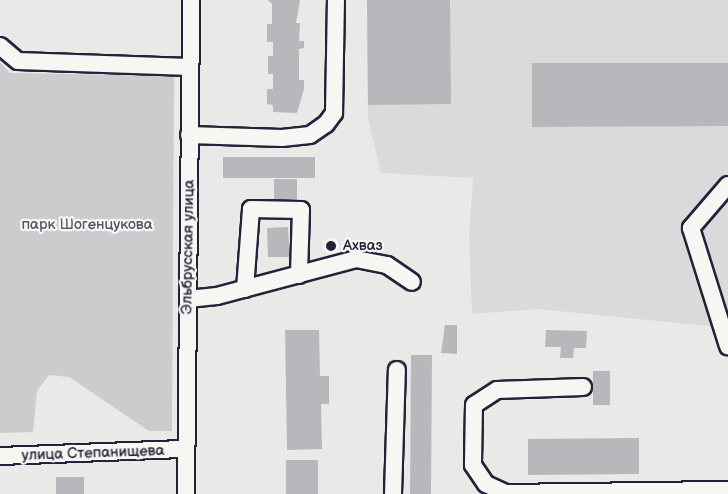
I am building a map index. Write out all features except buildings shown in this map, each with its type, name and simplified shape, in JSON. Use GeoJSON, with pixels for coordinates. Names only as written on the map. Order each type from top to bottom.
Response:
{"type":"FeatureCollection","features":[{"type":"Feature","properties":{"kind":"street","name":"Эльбрусская улица"},"geometry":{"type":"LineString","coordinates":[[186,494],[191,0]]}},
{"type":"Feature","properties":{"kind":"street"},"geometry":{"type":"LineString","coordinates":[[189,135],[282,138],[310,135],[326,124],[334,113],[336,0]]}},
{"type":"Feature","properties":{"kind":"street"},"geometry":{"type":"LineString","coordinates":[[0,46],[18,61],[190,67]]}},
{"type":"Feature","properties":{"kind":"street"},"geometry":{"type":"LineString","coordinates":[[728,185],[691,228],[728,346]]}},
{"type":"Feature","properties":{"kind":"street"},"geometry":{"type":"LineString","coordinates":[[245,289],[251,209],[301,210],[298,274]]}},
{"type":"Feature","properties":{"kind":"street"},"geometry":{"type":"LineString","coordinates":[[188,299],[245,289],[356,259],[387,266],[412,282]]}},
{"type":"Feature","properties":{"kind":"street"},"geometry":{"type":"LineString","coordinates":[[393,494],[397,370]]}},
{"type":"Feature","properties":{"kind":"street"},"geometry":{"type":"LineString","coordinates":[[583,387],[497,390],[474,405],[473,465],[486,484],[505,493],[728,490]]}},
{"type":"Feature","properties":{"kind":"street","name":"улица Степанищева"},"geometry":{"type":"LineString","coordinates":[[0,456],[186,449]]}},
{"type":"Feature","properties":{"kind":"shaded area"},"geometry":{"type":"Polygon","coordinates":[[[367,0],[728,0],[728,328],[538,309],[472,314],[469,235],[473,178],[381,173],[368,119],[367,0]]]}},
{"type":"Feature","properties":{"kind":"green space","name":"парк Шогенцукова"},"geometry":{"type":"Polygon","coordinates":[[[0,62],[10,73],[174,76],[172,431],[149,431],[69,377],[49,375],[37,391],[33,432],[0,433],[0,62]]]}},
{"type":"Feature","properties":{"kind":"place","name":"Ахваз"},"geometry":{"type":"Point","coordinates":[331,246]}}]}
